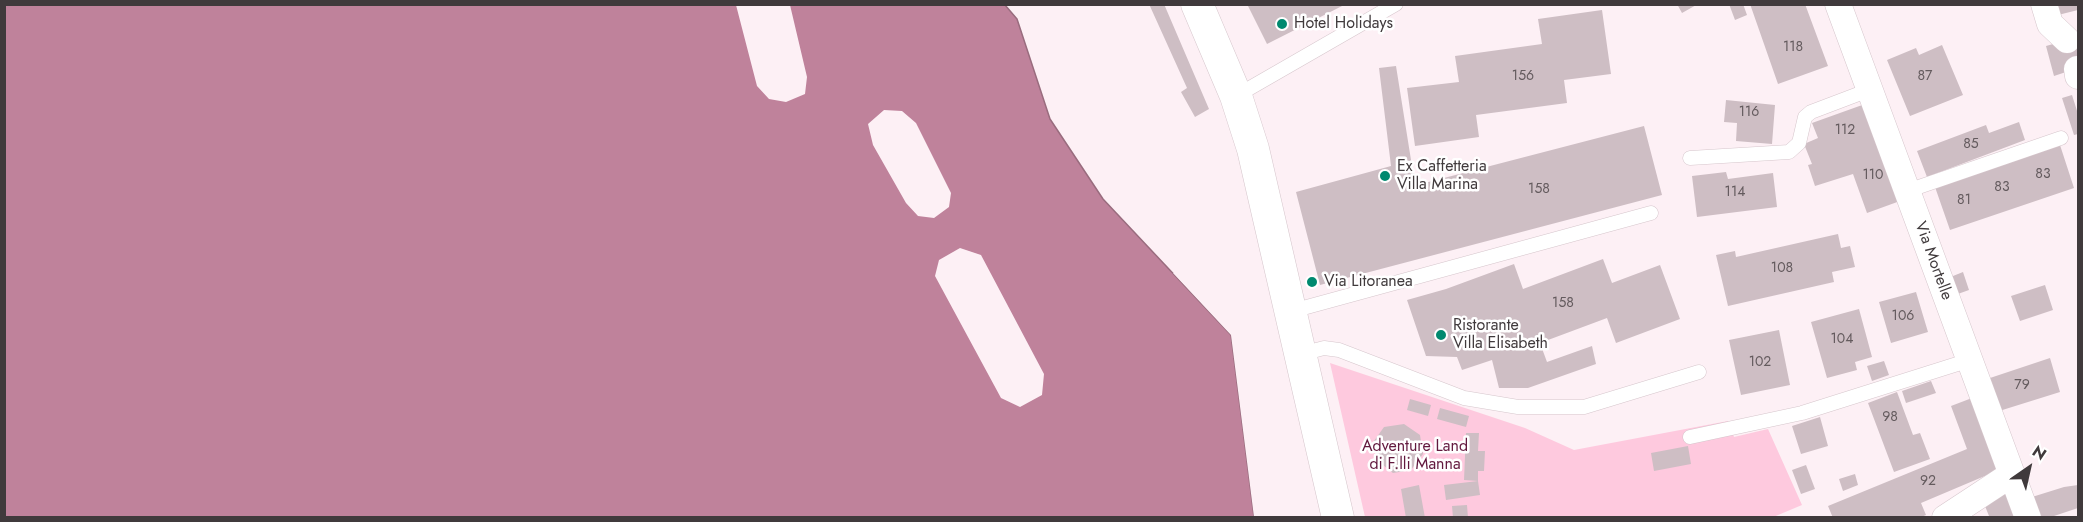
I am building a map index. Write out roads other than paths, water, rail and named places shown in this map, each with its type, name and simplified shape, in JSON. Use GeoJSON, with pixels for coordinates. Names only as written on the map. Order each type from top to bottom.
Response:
{"type":"FeatureCollection","features":[{"type":"Feature","properties":{"kind":"street"},"geometry":{"type":"LineString","coordinates":[[1197,4],[1236,96],[1253,149],[1338,518]]}},
{"type":"Feature","properties":{"kind":"street","name":"Via Mortelle"},"geometry":{"type":"LineString","coordinates":[[1838,4],[2028,518]]}},
{"type":"Feature","properties":{"kind":"street"},"geometry":{"type":"LineString","coordinates":[[2044,4],[2050,24],[2067,40]]}},
{"type":"Feature","properties":{"kind":"street"},"geometry":{"type":"LineString","coordinates":[[1945,518],[2012,474]]}},
{"type":"Feature","properties":{"kind":"lane"},"geometry":{"type":"LineString","coordinates":[[1236,96],[1396,4]]}},
{"type":"Feature","properties":{"kind":"lane"},"geometry":{"type":"LineString","coordinates":[[1690,158],[1789,152],[1799,143],[1805,117],[1811,112],[1869,90]]}},
{"type":"Feature","properties":{"kind":"lane"},"geometry":{"type":"LineString","coordinates":[[1907,191],[2061,138]]}},
{"type":"Feature","properties":{"kind":"lane"},"geometry":{"type":"LineString","coordinates":[[1292,311],[1651,213]]}},
{"type":"Feature","properties":{"kind":"lane"},"geometry":{"type":"LineString","coordinates":[[1301,354],[1324,348],[1339,350],[1464,398],[1518,407],[1584,407],[1699,372]]}},
{"type":"Feature","properties":{"kind":"lane"},"geometry":{"type":"LineString","coordinates":[[1690,437],[1802,413],[1970,360]]}},
{"type":"Feature","properties":{"kind":"place","name":"Hotel Holidays"},"geometry":{"type":"Point","coordinates":[1282,24]}},
{"type":"Feature","properties":{"kind":"place","name":"Ex Caffetteria Villa Marina"},"geometry":{"type":"Point","coordinates":[1385,176]}},
{"type":"Feature","properties":{"kind":"place","name":"Via Litoranea"},"geometry":{"type":"Point","coordinates":[1312,282]}},
{"type":"Feature","properties":{"kind":"place","name":"Ristorante Villa Elisabeth"},"geometry":{"type":"Point","coordinates":[1441,335]}},
{"type":"Feature","properties":{"kind":"park label","name":"Adventure Land di F.lli Manna"},"geometry":{"type":"Point","coordinates":[1415,456]}}]}
